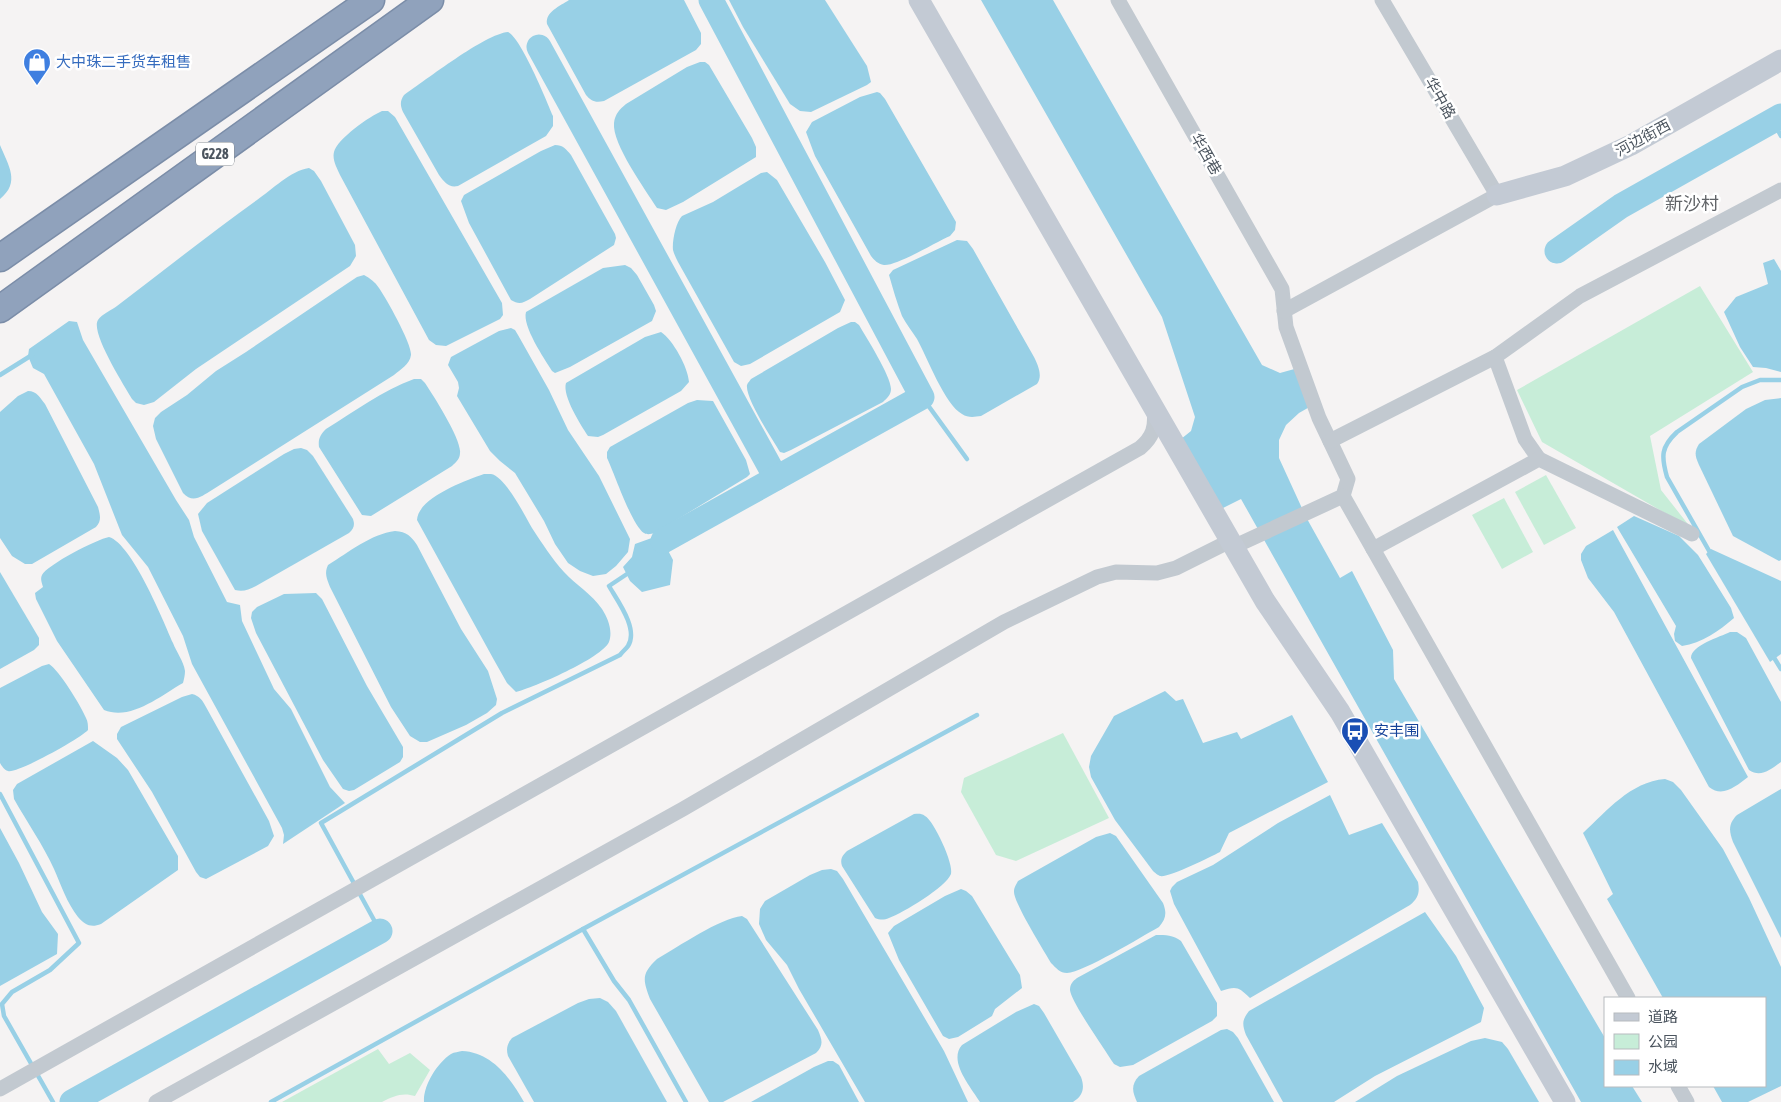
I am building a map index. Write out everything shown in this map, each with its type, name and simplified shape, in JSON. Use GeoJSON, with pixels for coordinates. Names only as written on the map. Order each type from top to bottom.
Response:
{"type":"FeatureCollection","features":[{"type":"Feature","properties":{"kind":"highway","name":"G228"},"geometry":{"type":"LineString","coordinates":[[0,258],[371,0]]}},
{"type":"Feature","properties":{"kind":"highway","name":"G228"},"geometry":{"type":"LineString","coordinates":[[0,309],[430,0]]}},
{"type":"Feature","properties":{"kind":"street"},"geometry":{"type":"LineString","coordinates":[[920,0],[1265,601],[1345,720],[1565,1102]]}},
{"type":"Feature","properties":{"kind":"street","name":"华西巷"},"geometry":{"type":"LineString","coordinates":[[1118,0],[1282,289],[1286,327],[1320,418],[1348,479],[1343,496]]}},
{"type":"Feature","properties":{"kind":"street","name":"华中路"},"geometry":{"type":"LineString","coordinates":[[1382,0],[1497,195]]}},
{"type":"Feature","properties":{"kind":"street","name":"河边街西"},"geometry":{"type":"LineString","coordinates":[[1497,195],[1565,176],[1631,145],[1781,60]]}},
{"type":"Feature","properties":{"kind":"street"},"geometry":{"type":"LineString","coordinates":[[1330,442],[1495,357],[1580,296],[1781,190]]}},
{"type":"Feature","properties":{"kind":"street"},"geometry":{"type":"LineString","coordinates":[[1284,311],[1497,195]]}},
{"type":"Feature","properties":{"kind":"street"},"geometry":{"type":"LineString","coordinates":[[1495,357],[1525,439],[1539,459],[1692,534]]}},
{"type":"Feature","properties":{"kind":"street"},"geometry":{"type":"LineString","coordinates":[[0,1089],[1140,448],[1154,432],[1154,409]]}},
{"type":"Feature","properties":{"kind":"street"},"geometry":{"type":"LineString","coordinates":[[1373,549],[1539,459]]}},
{"type":"Feature","properties":{"kind":"street"},"geometry":{"type":"LineString","coordinates":[[156,1102],[683,809],[1004,622],[1097,577],[1116,572],[1157,572],[1176,568],[1343,496],[1627,997]]}},
{"type":"Feature","properties":{"kind":"street"},"geometry":{"type":"LineString","coordinates":[[1679,1087],[1687,1102]]}},
{"type":"Feature","properties":{"kind":"green space"},"geometry":{"type":"Polygon","coordinates":[[[1700,286],[1753,372],[1650,436],[1661,490],[1691,528],[1542,442],[1517,390],[1700,286]]]}},
{"type":"Feature","properties":{"kind":"green space"},"geometry":{"type":"Polygon","coordinates":[[[1546,475],[1576,528],[1544,545],[1515,492],[1546,475]]]}},
{"type":"Feature","properties":{"kind":"green space"},"geometry":{"type":"Polygon","coordinates":[[[1504,498],[1533,552],[1502,569],[1472,515],[1504,498]]]}},
{"type":"Feature","properties":{"kind":"green space"},"geometry":{"type":"Polygon","coordinates":[[[1063,733],[1109,818],[1016,861],[996,855],[961,792],[964,778],[1063,733]]]}},
{"type":"Feature","properties":{"kind":"green space"},"geometry":{"type":"Polygon","coordinates":[[[378,1049],[389,1064],[410,1053],[430,1070],[415,1096],[398,1095],[382,1102],[282,1102],[378,1049]]]}},
{"type":"Feature","properties":{"kind":"water"},"geometry":{"type":"Polygon","coordinates":[[[569,0],[684,0],[701,33],[701,44],[696,50],[604,101],[594,101],[586,95],[547,24],[548,16],[569,0]]]}},
{"type":"Feature","properties":{"kind":"water"},"geometry":{"type":"Polygon","coordinates":[[[729,0],[825,0],[867,66],[871,82],[811,112],[800,111],[790,104],[743,27],[729,0]]]}},
{"type":"Feature","properties":{"kind":"water"},"geometry":{"type":"Polygon","coordinates":[[[981,0],[1053,0],[1262,365],[1280,373],[1298,368],[1313,405],[1299,413],[1286,425],[1279,440],[1279,458],[1306,517],[1340,578],[1352,571],[1393,650],[1394,679],[1604,1036],[1604,1087],[1633,1087],[1642,1102],[1581,1102],[1241,499],[1215,512],[1176,443],[1191,431],[1195,417],[1162,317],[981,0]]]}},
{"type":"Feature","properties":{"kind":"water"},"geometry":{"type":"Polygon","coordinates":[[[508,32],[520,45],[533,70],[553,116],[553,126],[546,136],[458,186],[450,186],[439,175],[403,112],[402,99],[404,95],[471,49],[508,32]]]}},
{"type":"Feature","properties":{"kind":"water"},"geometry":{"type":"Polygon","coordinates":[[[705,62],[709,65],[752,138],[756,147],[756,157],[683,202],[666,210],[657,208],[618,142],[615,132],[615,117],[626,104],[687,67],[705,62]]]}},
{"type":"Feature","properties":{"kind":"water"},"geometry":{"type":"Polygon","coordinates":[[[877,92],[885,99],[956,222],[955,230],[950,236],[898,262],[884,265],[876,262],[871,256],[815,156],[806,132],[812,122],[860,97],[877,92]]]}},
{"type":"Feature","properties":{"kind":"water"},"geometry":{"type":"Polygon","coordinates":[[[382,111],[388,111],[395,117],[502,303],[503,315],[500,319],[446,346],[436,345],[429,340],[334,161],[334,152],[341,141],[362,123],[382,111]]]}},
{"type":"Feature","properties":{"kind":"water"},"geometry":{"type":"Polygon","coordinates":[[[0,145],[9,166],[11,180],[6,193],[0,199],[0,145]]]}},
{"type":"Feature","properties":{"kind":"water"},"geometry":{"type":"Polygon","coordinates":[[[555,145],[566,149],[571,155],[616,238],[614,245],[530,299],[516,303],[511,300],[469,223],[461,201],[464,195],[555,145]]]}},
{"type":"Feature","properties":{"kind":"water"},"geometry":{"type":"Polygon","coordinates":[[[309,168],[314,171],[321,181],[355,245],[356,256],[350,266],[196,369],[154,402],[144,405],[136,403],[103,347],[97,326],[98,320],[282,181],[295,173],[309,168]]]}},
{"type":"Feature","properties":{"kind":"water"},"geometry":{"type":"Polygon","coordinates":[[[767,172],[777,180],[845,300],[840,312],[750,364],[741,366],[734,362],[678,262],[673,250],[673,242],[676,227],[682,216],[713,202],[761,173],[767,172]]]}},
{"type":"Feature","properties":{"kind":"water"},"geometry":{"type":"Polygon","coordinates":[[[957,240],[967,241],[973,249],[1034,357],[1040,374],[1037,384],[976,417],[962,414],[949,401],[917,339],[902,316],[889,275],[893,270],[957,240]]]}},
{"type":"Feature","properties":{"kind":"water"},"geometry":{"type":"Polygon","coordinates":[[[1774,259],[1781,271],[1781,372],[1753,367],[1740,347],[1724,312],[1736,297],[1768,284],[1763,263],[1774,259]]]}},
{"type":"Feature","properties":{"kind":"water"},"geometry":{"type":"Polygon","coordinates":[[[625,265],[631,268],[637,275],[654,305],[656,311],[652,321],[570,367],[555,373],[552,371],[530,333],[526,312],[603,268],[625,265]]]}},
{"type":"Feature","properties":{"kind":"water"},"geometry":{"type":"Polygon","coordinates":[[[364,275],[379,288],[403,332],[411,355],[407,364],[394,375],[205,495],[198,498],[190,498],[183,493],[156,439],[153,426],[155,418],[216,371],[357,277],[364,275]]]}},
{"type":"Feature","properties":{"kind":"water"},"geometry":{"type":"Polygon","coordinates":[[[69,321],[77,322],[83,340],[189,520],[194,537],[227,602],[240,605],[242,621],[274,689],[291,709],[330,787],[345,803],[283,844],[284,835],[282,828],[192,664],[183,636],[148,567],[122,535],[94,464],[44,374],[33,368],[28,356],[29,349],[69,321]]]}},
{"type":"Feature","properties":{"kind":"water"},"geometry":{"type":"Polygon","coordinates":[[[851,322],[859,325],[883,366],[890,383],[890,395],[883,402],[791,450],[784,453],[780,452],[750,399],[747,384],[751,379],[851,322]]]}},
{"type":"Feature","properties":{"kind":"water"},"geometry":{"type":"Polygon","coordinates":[[[511,328],[515,330],[549,390],[568,430],[599,476],[630,539],[628,552],[606,574],[593,576],[580,571],[568,563],[555,544],[544,521],[515,473],[490,451],[457,396],[458,382],[448,365],[451,357],[499,331],[511,328]]]}},
{"type":"Feature","properties":{"kind":"water"},"geometry":{"type":"Polygon","coordinates":[[[661,332],[679,354],[686,369],[689,382],[681,391],[603,435],[598,437],[588,436],[569,403],[566,383],[645,337],[661,332]]]}},
{"type":"Feature","properties":{"kind":"water"},"geometry":{"type":"Polygon","coordinates":[[[414,379],[421,379],[425,383],[452,428],[459,447],[458,460],[452,466],[371,516],[362,515],[319,447],[320,437],[326,429],[369,402],[391,389],[414,379]]]}},
{"type":"Feature","properties":{"kind":"water"},"geometry":{"type":"Polygon","coordinates":[[[28,391],[40,397],[45,404],[98,507],[100,517],[96,527],[32,564],[25,564],[12,556],[0,538],[0,412],[18,396],[28,391]]]}},
{"type":"Feature","properties":{"kind":"water"},"geometry":{"type":"Polygon","coordinates":[[[1781,398],[1781,560],[1779,561],[1733,536],[1699,465],[1696,449],[1699,444],[1746,409],[1765,400],[1781,398]]]}},
{"type":"Feature","properties":{"kind":"water"},"geometry":{"type":"Polygon","coordinates":[[[697,400],[713,401],[746,460],[750,474],[655,533],[645,534],[639,528],[629,510],[607,458],[607,452],[610,447],[688,403],[697,400]]]}},
{"type":"Feature","properties":{"kind":"water"},"geometry":{"type":"Polygon","coordinates":[[[301,448],[307,450],[313,456],[353,519],[353,528],[349,533],[256,586],[241,591],[235,590],[202,531],[198,514],[207,503],[284,454],[301,448]]]}},
{"type":"Feature","properties":{"kind":"water"},"geometry":{"type":"Polygon","coordinates":[[[484,474],[496,476],[508,489],[555,562],[602,609],[610,629],[609,642],[604,649],[594,656],[551,679],[516,692],[507,683],[417,520],[419,512],[425,505],[443,491],[484,474]]]}},
{"type":"Feature","properties":{"kind":"water"},"geometry":{"type":"Polygon","coordinates":[[[1634,516],[1679,536],[1698,555],[1731,608],[1734,618],[1716,632],[1696,642],[1682,646],[1675,641],[1676,626],[1617,527],[1634,516]]]}},
{"type":"Feature","properties":{"kind":"water"},"geometry":{"type":"Polygon","coordinates":[[[1613,530],[1748,777],[1729,790],[1719,791],[1709,787],[1614,612],[1588,578],[1581,560],[1581,554],[1586,546],[1613,530]]]}},
{"type":"Feature","properties":{"kind":"water"},"geometry":{"type":"Polygon","coordinates":[[[395,531],[408,535],[417,545],[461,629],[488,671],[497,699],[496,705],[487,713],[466,725],[427,742],[420,742],[410,736],[391,707],[326,576],[328,565],[352,549],[377,536],[395,531]]]}},
{"type":"Feature","properties":{"kind":"water"},"geometry":{"type":"Polygon","coordinates":[[[660,535],[673,560],[670,585],[642,592],[630,581],[623,567],[632,557],[635,544],[660,535]]]}},
{"type":"Feature","properties":{"kind":"water"},"geometry":{"type":"Polygon","coordinates":[[[109,537],[118,543],[137,568],[182,660],[185,671],[183,683],[145,706],[135,710],[114,713],[104,710],[57,641],[36,599],[35,593],[43,587],[42,575],[53,565],[84,547],[109,537]]]}},
{"type":"Feature","properties":{"kind":"water"},"geometry":{"type":"Polygon","coordinates":[[[1711,549],[1781,581],[1781,654],[1770,662],[1706,554],[1711,549]]]}},
{"type":"Feature","properties":{"kind":"water"},"geometry":{"type":"Polygon","coordinates":[[[0,572],[39,638],[39,645],[34,650],[0,669],[0,572]]]}},
{"type":"Feature","properties":{"kind":"water"},"geometry":{"type":"Polygon","coordinates":[[[316,593],[322,599],[367,686],[403,747],[403,757],[400,762],[354,790],[349,791],[343,789],[323,760],[256,633],[251,618],[252,612],[257,607],[284,594],[316,593]]]}},
{"type":"Feature","properties":{"kind":"water"},"geometry":{"type":"Polygon","coordinates":[[[1730,632],[1737,632],[1746,638],[1781,702],[1781,762],[1762,773],[1749,770],[1691,658],[1692,653],[1701,645],[1730,632]]]}},
{"type":"Feature","properties":{"kind":"water"},"geometry":{"type":"Polygon","coordinates":[[[49,664],[75,697],[87,719],[88,730],[49,755],[23,767],[8,771],[0,763],[0,688],[49,664]]]}},
{"type":"Feature","properties":{"kind":"water"},"geometry":{"type":"Polygon","coordinates":[[[1165,691],[1176,701],[1183,699],[1203,743],[1237,732],[1241,739],[1292,715],[1328,782],[1229,833],[1220,852],[1180,871],[1159,876],[1153,871],[1115,820],[1091,777],[1089,767],[1091,756],[1114,716],[1165,691]]]}},
{"type":"Feature","properties":{"kind":"water"},"geometry":{"type":"Polygon","coordinates":[[[192,694],[199,697],[205,705],[269,821],[274,836],[268,846],[206,879],[200,877],[196,872],[152,792],[117,739],[117,734],[121,727],[192,694]]]}},
{"type":"Feature","properties":{"kind":"water"},"geometry":{"type":"Polygon","coordinates":[[[93,741],[117,758],[128,770],[178,856],[178,870],[101,924],[94,926],[83,922],[71,906],[50,860],[14,799],[13,790],[17,784],[93,741]]]}},
{"type":"Feature","properties":{"kind":"water"},"geometry":{"type":"Polygon","coordinates":[[[1665,779],[1673,782],[1681,790],[1723,849],[1749,898],[1781,967],[1781,1086],[1748,1102],[1722,1102],[1714,1087],[1766,1087],[1766,997],[1662,997],[1607,899],[1613,894],[1583,833],[1620,799],[1652,781],[1665,779]]]}},
{"type":"Feature","properties":{"kind":"water"},"geometry":{"type":"Polygon","coordinates":[[[1781,789],[1781,938],[1733,842],[1730,828],[1732,821],[1737,815],[1781,789]]]}},
{"type":"Feature","properties":{"kind":"water"},"geometry":{"type":"Polygon","coordinates":[[[1330,795],[1349,835],[1382,823],[1418,882],[1417,898],[1410,905],[1250,998],[1237,989],[1231,988],[1221,991],[1174,904],[1170,891],[1172,887],[1177,882],[1213,865],[1278,823],[1330,795]]]}},
{"type":"Feature","properties":{"kind":"water"},"geometry":{"type":"Polygon","coordinates":[[[914,814],[924,815],[938,834],[949,861],[951,874],[941,886],[904,911],[885,919],[875,918],[842,866],[842,858],[847,851],[914,814]]]}},
{"type":"Feature","properties":{"kind":"water"},"geometry":{"type":"Polygon","coordinates":[[[0,828],[42,912],[58,934],[57,954],[0,986],[0,828]]]}},
{"type":"Feature","properties":{"kind":"water"},"geometry":{"type":"Polygon","coordinates":[[[1110,833],[1116,836],[1163,903],[1165,910],[1164,919],[1159,927],[1099,961],[1075,971],[1062,972],[1051,963],[1030,927],[1015,898],[1015,887],[1018,881],[1096,837],[1110,833]]]}},
{"type":"Feature","properties":{"kind":"water"},"geometry":{"type":"Polygon","coordinates":[[[831,869],[837,871],[843,879],[944,1051],[968,1102],[865,1102],[787,965],[766,940],[759,924],[760,909],[765,901],[810,875],[822,870],[831,869]]]}},
{"type":"Feature","properties":{"kind":"water"},"geometry":{"type":"Polygon","coordinates":[[[961,889],[972,896],[1020,975],[1022,988],[995,1009],[992,1016],[958,1037],[949,1039],[943,1036],[899,960],[888,933],[894,926],[945,896],[961,889]]]}},
{"type":"Feature","properties":{"kind":"water"},"geometry":{"type":"Polygon","coordinates":[[[1425,912],[1456,956],[1484,1008],[1481,1022],[1375,1076],[1334,1102],[1283,1102],[1246,1035],[1243,1022],[1249,1011],[1425,912]]]}},
{"type":"Feature","properties":{"kind":"water"},"geometry":{"type":"Polygon","coordinates":[[[742,916],[747,919],[818,1030],[821,1045],[816,1053],[723,1102],[709,1102],[650,999],[645,978],[648,969],[657,959],[711,927],[742,916]]]}},
{"type":"Feature","properties":{"kind":"water"},"geometry":{"type":"Polygon","coordinates":[[[1156,935],[1169,936],[1181,941],[1217,1003],[1217,1016],[1212,1021],[1133,1065],[1120,1067],[1114,1064],[1082,1015],[1072,996],[1071,986],[1077,978],[1156,935]]]}},
{"type":"Feature","properties":{"kind":"water"},"geometry":{"type":"Polygon","coordinates":[[[600,998],[608,1002],[616,1011],[667,1102],[534,1102],[508,1056],[507,1047],[510,1040],[578,1003],[600,998]]]}},
{"type":"Feature","properties":{"kind":"water"},"geometry":{"type":"Polygon","coordinates":[[[1034,1004],[1039,1006],[1044,1013],[1081,1077],[1083,1088],[1081,1094],[1073,1102],[980,1102],[962,1074],[959,1066],[958,1051],[962,1045],[1016,1012],[1034,1004]]]}},
{"type":"Feature","properties":{"kind":"water"},"geometry":{"type":"Polygon","coordinates":[[[1227,1029],[1238,1038],[1274,1102],[1137,1102],[1133,1088],[1139,1076],[1221,1030],[1227,1029]]]}},
{"type":"Feature","properties":{"kind":"water"},"geometry":{"type":"Polygon","coordinates":[[[1485,1038],[1502,1042],[1508,1049],[1539,1102],[1355,1102],[1397,1076],[1471,1041],[1485,1038]]]}},
{"type":"Feature","properties":{"kind":"water"},"geometry":{"type":"Polygon","coordinates":[[[462,1051],[483,1056],[499,1068],[513,1084],[524,1102],[424,1102],[428,1082],[436,1069],[451,1054],[462,1051]]]}},
{"type":"Feature","properties":{"kind":"water"},"geometry":{"type":"Polygon","coordinates":[[[828,1061],[833,1061],[839,1065],[859,1102],[751,1102],[814,1067],[828,1061]]]}},
{"type":"Feature","properties":{"kind":"waterway"},"geometry":{"type":"LineString","coordinates":[[663,541],[922,397],[711,0]]}},
{"type":"Feature","properties":{"kind":"waterway"},"geometry":{"type":"LineString","coordinates":[[539,47],[776,478]]}},
{"type":"Feature","properties":{"kind":"waterway"},"geometry":{"type":"LineString","coordinates":[[1557,251],[1621,206],[1781,116]]}},
{"type":"Feature","properties":{"kind":"waterway"},"geometry":{"type":"LineString","coordinates":[[1773,121],[1781,136]]}},
{"type":"Feature","properties":{"kind":"waterway"},"geometry":{"type":"LineString","coordinates":[[0,375],[32,355]]}},
{"type":"Feature","properties":{"kind":"waterway"},"geometry":{"type":"LineString","coordinates":[[1712,556],[1667,477],[1663,457],[1665,447],[1677,432],[1742,387],[1760,380],[1781,380]]}},
{"type":"Feature","properties":{"kind":"waterway"},"geometry":{"type":"LineString","coordinates":[[922,397],[967,459]]}},
{"type":"Feature","properties":{"kind":"waterway"},"geometry":{"type":"LineString","coordinates":[[380,931],[321,823],[502,713],[620,655],[628,646],[631,639],[631,631],[626,615],[609,586],[627,574]]}},
{"type":"Feature","properties":{"kind":"waterway"},"geometry":{"type":"LineString","coordinates":[[1773,656],[1781,669]]}},
{"type":"Feature","properties":{"kind":"waterway"},"geometry":{"type":"LineString","coordinates":[[271,1102],[583,929],[977,715]]}},
{"type":"Feature","properties":{"kind":"waterway"},"geometry":{"type":"LineString","coordinates":[[0,794],[79,943],[50,970],[12,992],[2,1004],[4,1016],[53,1102]]}},
{"type":"Feature","properties":{"kind":"waterway"},"geometry":{"type":"LineString","coordinates":[[583,929],[614,981],[629,1000],[686,1102]]}},
{"type":"Feature","properties":{"kind":"waterway"},"geometry":{"type":"LineString","coordinates":[[72,1102],[380,931]]}},
{"type":"Feature","properties":{"kind":"place","name":"大中珠二手货车租售"},"geometry":{"type":"Point","coordinates":[37,86]}},
{"type":"Feature","properties":{"kind":"place","name":"安丰围"},"geometry":{"type":"Point","coordinates":[1355,755]}},
{"type":"Feature","properties":{"kind":"district","name":"新沙村"},"geometry":{"type":"Point","coordinates":[1692,204]}}]}
